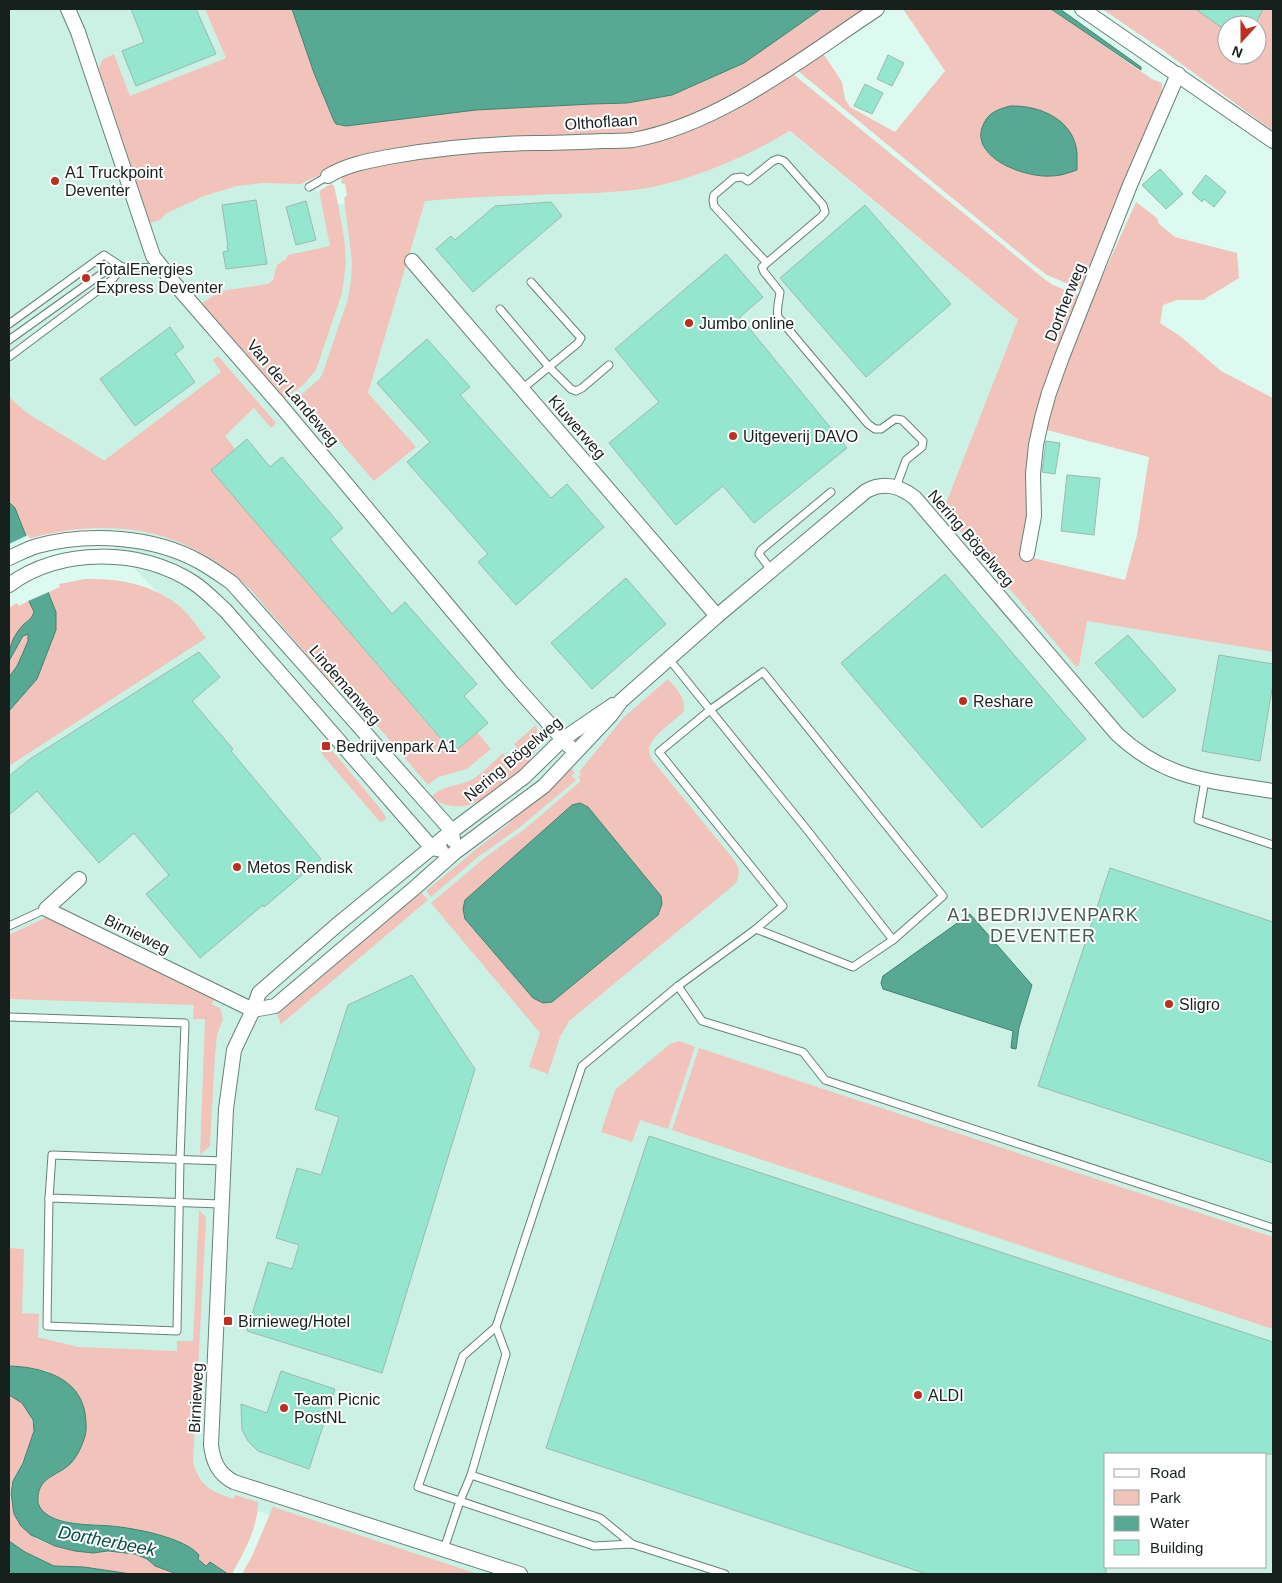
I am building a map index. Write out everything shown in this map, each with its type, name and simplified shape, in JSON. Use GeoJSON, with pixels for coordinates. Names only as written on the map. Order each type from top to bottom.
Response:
{"type":"FeatureCollection","features":[{"type":"Feature","properties":{"kind":"street","name":"Van der Landeweg"},"geometry":{"type":"LineString","coordinates":[[68,9],[78,32],[153,256],[161,268],[281,406],[511,682],[576,752]]}},
{"type":"Feature","properties":{"kind":"street","name":"Olthoflaan"},"geometry":{"type":"LineString","coordinates":[[328,176],[359,163],[404,154],[465,146],[632,140],[661,133],[696,121],[741,97],[877,9]]}},
{"type":"Feature","properties":{"kind":"street"},"geometry":{"type":"LineString","coordinates":[[1082,9],[1178,74],[1273,142]]}},
{"type":"Feature","properties":{"kind":"street","name":"Dortherweg"},"geometry":{"type":"LineString","coordinates":[[1027,554],[1034,516],[1033,474],[1036,445],[1049,393],[1126,194],[1178,74]]}},
{"type":"Feature","properties":{"kind":"street","name":"Kluwerweg"},"geometry":{"type":"LineString","coordinates":[[412,261],[717,616]]}},
{"type":"Feature","properties":{"kind":"street","name":"Nering Bögelweg"},"geometry":{"type":"LineString","coordinates":[[454,853],[544,786],[610,716],[621,701],[717,616],[866,491],[878,485],[888,485],[902,489],[915,498],[1117,734],[1138,752],[1165,768],[1182,774],[1204,780],[1273,791]]}},
{"type":"Feature","properties":{"kind":"street","name":"Lindemanweg"},"geometry":{"type":"LineString","coordinates":[[9,558],[36,546],[92,538],[128,539],[164,548],[200,562],[232,584],[452,831]]}},
{"type":"Feature","properties":{"kind":"street"},"geometry":{"type":"LineString","coordinates":[[11,583],[45,566],[79,558],[111,556],[146,562],[165,568],[194,584],[226,611],[432,848],[454,853]]}},
{"type":"Feature","properties":{"kind":"street","name":"Nering Bögelweg"},"geometry":{"type":"LineString","coordinates":[[432,848],[524,777],[563,739],[605,709],[621,701]]}},
{"type":"Feature","properties":{"kind":"street"},"geometry":{"type":"LineString","coordinates":[[452,831],[454,853]]}},
{"type":"Feature","properties":{"kind":"street","name":"Birnieweg"},"geometry":{"type":"LineString","coordinates":[[432,848],[259,993],[240,1037],[232,1059],[226,1109],[211,1445],[213,1459],[217,1467],[223,1475],[234,1482],[520,1574]]}},
{"type":"Feature","properties":{"kind":"street"},"geometry":{"type":"LineString","coordinates":[[253,1010],[275,1006],[454,853]]}},
{"type":"Feature","properties":{"kind":"street"},"geometry":{"type":"LineString","coordinates":[[46,909],[79,880]]}},
{"type":"Feature","properties":{"kind":"street","name":"Birnieweg"},"geometry":{"type":"LineString","coordinates":[[46,909],[253,1010]]}},
{"type":"Feature","properties":{"kind":"lane"},"geometry":{"type":"LineString","coordinates":[[767,263],[714,206],[712,200],[714,195],[734,178],[742,177],[748,181],[778,159],[784,161],[823,205],[825,212],[821,217],[767,263],[762,267],[780,292],[776,311],[778,317],[868,424],[875,429],[881,430],[895,419],[902,420],[923,440],[922,447],[906,460],[896,487]]}},
{"type":"Feature","properties":{"kind":"lane"},"geometry":{"type":"LineString","coordinates":[[309,187],[328,176]]}},
{"type":"Feature","properties":{"kind":"lane"},"geometry":{"type":"LineString","coordinates":[[9,324],[104,255],[122,266]]}},
{"type":"Feature","properties":{"kind":"lane"},"geometry":{"type":"LineString","coordinates":[[9,357],[112,280],[122,266]]}},
{"type":"Feature","properties":{"kind":"lane"},"geometry":{"type":"LineString","coordinates":[[9,340],[107,270],[122,266],[161,268]]}},
{"type":"Feature","properties":{"kind":"lane"},"geometry":{"type":"LineString","coordinates":[[522,389],[578,343],[581,338],[531,282]]}},
{"type":"Feature","properties":{"kind":"lane"},"geometry":{"type":"LineString","coordinates":[[500,310],[549,367],[571,389],[576,391],[582,388],[609,365]]}},
{"type":"Feature","properties":{"kind":"lane"},"geometry":{"type":"LineString","coordinates":[[772,571],[759,554],[761,550],[831,492]]}},
{"type":"Feature","properties":{"kind":"lane"},"geometry":{"type":"LineString","coordinates":[[669,659],[808,831],[892,940]]}},
{"type":"Feature","properties":{"kind":"lane"},"geometry":{"type":"LineString","coordinates":[[725,1574],[632,1544],[594,1546],[418,1487],[463,1356],[496,1327],[582,1066],[678,986],[756,929],[783,906],[659,752],[710,710],[763,672],[943,896],[892,940],[853,967],[756,929]]}},
{"type":"Feature","properties":{"kind":"lane"},"geometry":{"type":"LineString","coordinates":[[1204,780],[1198,820],[1273,845]]}},
{"type":"Feature","properties":{"kind":"lane"},"geometry":{"type":"LineString","coordinates":[[9,926],[46,909]]}},
{"type":"Feature","properties":{"kind":"lane"},"geometry":{"type":"LineString","coordinates":[[678,986],[702,1021],[803,1052],[825,1080],[1273,1228]]}},
{"type":"Feature","properties":{"kind":"lane"},"geometry":{"type":"LineString","coordinates":[[9,1017],[185,1023],[180,1159],[177,1331],[47,1326],[52,1156],[180,1159],[224,1161]]}},
{"type":"Feature","properties":{"kind":"lane"},"geometry":{"type":"LineString","coordinates":[[50,1198],[221,1204]]}},
{"type":"Feature","properties":{"kind":"lane"},"geometry":{"type":"LineString","coordinates":[[444,1549],[460,1501],[471,1476],[506,1354],[496,1327]]}},
{"type":"Feature","properties":{"kind":"lane"},"geometry":{"type":"LineString","coordinates":[[471,1476],[600,1518],[632,1544]]}},
{"type":"Feature","properties":{"kind":"shaded area"},"geometry":{"type":"Polygon","coordinates":[[[9,9],[209,9],[286,165],[333,205],[426,195],[745,149],[790,132],[1020,322],[945,507],[1081,615],[1273,648],[1273,1574],[450,1574],[215,1497],[9,1341],[9,753],[199,635],[72,504],[9,406],[9,9]]]}},
{"type":"Feature","properties":{"kind":"green space"},"geometry":{"type":"Polygon","coordinates":[[[205,9],[292,9],[314,73],[334,121],[341,126],[476,110],[627,103],[672,95],[744,63],[821,9],[870,9],[803,55],[700,114],[646,133],[534,140],[322,174],[300,184],[263,183],[237,186],[204,196],[165,214],[160,220],[150,223],[99,69],[102,60],[114,54],[130,96],[226,58],[205,9]]]}},
{"type":"Feature","properties":{"kind":"green space"},"geometry":{"type":"Polygon","coordinates":[[[903,9],[1051,9],[1152,79],[1162,83],[1162,95],[1085,291],[1047,275],[1035,266],[798,71],[823,55],[825,56],[842,82],[845,99],[850,107],[895,132],[945,71],[903,9]],[[1021,106],[980,138],[984,149],[994,159],[1073,139],[1058,120],[1021,106]]]}},
{"type":"Feature","properties":{"kind":"green space"},"geometry":{"type":"Polygon","coordinates":[[[1102,9],[1273,9],[1273,131],[1161,49],[1102,9]]]}},
{"type":"Feature","properties":{"kind":"green space"},"geometry":{"type":"Polygon","coordinates":[[[793,74],[1043,278],[1053,285],[1083,297],[1047,386],[1029,557],[1125,580],[1137,535],[1149,457],[1043,429],[1069,350],[1136,202],[1157,218],[1159,224],[1175,237],[1237,253],[1239,278],[1203,300],[1177,300],[1163,305],[1160,323],[1180,336],[1221,371],[1273,398],[1273,652],[1087,621],[1079,665],[1076,667],[943,511],[1018,320],[790,131],[757,149],[707,171],[653,187],[610,192],[425,201],[368,393],[416,447],[374,481],[300,396],[322,375],[348,299],[352,261],[344,198],[347,195],[345,184],[341,183],[343,174],[346,172],[441,153],[620,145],[793,74]]]}},
{"type":"Feature","properties":{"kind":"green space"},"geometry":{"type":"Polygon","coordinates":[[[331,184],[334,186],[344,237],[346,264],[342,293],[316,370],[303,385],[284,399],[202,303],[221,291],[268,284],[273,280],[277,265],[286,259],[288,255],[330,246],[319,191],[331,184]]]}},
{"type":"Feature","properties":{"kind":"green space"},"geometry":{"type":"Polygon","coordinates":[[[218,356],[276,423],[271,428],[254,408],[225,436],[235,449],[211,470],[452,753],[477,732],[491,749],[467,769],[438,777],[428,785],[350,694],[352,693],[341,680],[334,686],[250,589],[225,568],[199,552],[173,540],[146,532],[118,528],[89,528],[27,539],[15,508],[9,502],[9,397],[27,413],[105,461],[221,372],[213,360],[218,356]]]}},
{"type":"Feature","properties":{"kind":"green space"},"geometry":{"type":"Polygon","coordinates":[[[85,579],[122,581],[157,592],[182,608],[206,638],[9,766],[9,711],[37,679],[56,630],[56,612],[49,592],[60,587],[59,584],[85,579]]]}},
{"type":"Feature","properties":{"kind":"green space"},"geometry":{"type":"Polygon","coordinates":[[[28,601],[34,611],[32,618],[17,634],[9,648],[9,608],[17,603],[19,606],[28,601]]]}},
{"type":"Feature","properties":{"kind":"green space"},"geometry":{"type":"Polygon","coordinates":[[[27,634],[29,636],[25,652],[9,677],[9,661],[23,636],[27,634]]]}},
{"type":"Feature","properties":{"kind":"green space"},"geometry":{"type":"Polygon","coordinates":[[[668,679],[677,690],[682,697],[684,711],[654,739],[650,745],[650,754],[653,761],[735,861],[739,870],[739,876],[735,884],[569,1021],[560,1037],[548,1074],[529,1067],[540,1033],[431,903],[487,856],[526,828],[581,781],[578,777],[581,774],[579,772],[624,717],[668,679]],[[580,803],[572,805],[465,900],[463,909],[465,920],[533,998],[543,1002],[552,1002],[658,915],[662,904],[661,896],[588,807],[580,803]]]}},
{"type":"Feature","properties":{"kind":"green space"},"geometry":{"type":"Polygon","coordinates":[[[536,725],[538,743],[533,756],[522,768],[491,793],[473,804],[463,806],[443,804],[431,798],[440,790],[473,779],[503,753],[509,761],[520,752],[514,744],[536,725]]]}},
{"type":"Feature","properties":{"kind":"green space"},"geometry":{"type":"Polygon","coordinates":[[[329,747],[379,807],[386,819],[380,822],[321,753],[329,747]]]}},
{"type":"Feature","properties":{"kind":"green space"},"geometry":{"type":"Polygon","coordinates":[[[571,768],[575,773],[572,776],[576,780],[519,828],[478,857],[431,897],[426,891],[510,823],[509,821],[571,768]]]}},
{"type":"Feature","properties":{"kind":"green space"},"geometry":{"type":"Polygon","coordinates":[[[421,892],[428,900],[280,1025],[277,1015],[421,892]]]}},
{"type":"Feature","properties":{"kind":"green space"},"geometry":{"type":"Polygon","coordinates":[[[47,917],[214,1000],[211,1004],[220,1008],[223,1019],[217,1035],[210,1146],[200,1155],[205,1019],[193,1019],[194,1005],[9,999],[9,935],[47,917]]]}},
{"type":"Feature","properties":{"kind":"green space"},"geometry":{"type":"Polygon","coordinates":[[[679,1041],[695,1047],[668,1129],[640,1120],[632,1142],[601,1132],[615,1090],[670,1044],[679,1041]]]}},
{"type":"Feature","properties":{"kind":"green space"},"geometry":{"type":"Polygon","coordinates":[[[699,1048],[1273,1237],[1273,1329],[672,1130],[699,1048]]]}},
{"type":"Feature","properties":{"kind":"green space"},"geometry":{"type":"Polygon","coordinates":[[[199,1210],[206,1217],[206,1220],[193,1462],[199,1477],[212,1490],[233,1499],[235,1495],[258,1502],[253,1530],[232,1574],[228,1574],[210,1562],[207,1566],[197,1559],[199,1555],[181,1544],[164,1537],[113,1526],[64,1521],[51,1517],[42,1511],[38,1502],[39,1490],[47,1479],[68,1466],[73,1460],[84,1436],[86,1417],[48,1371],[9,1366],[9,1248],[24,1249],[22,1313],[39,1314],[38,1337],[78,1347],[177,1351],[177,1341],[193,1341],[199,1210]]]}},
{"type":"Feature","properties":{"kind":"green space"},"geometry":{"type":"Polygon","coordinates":[[[9,1395],[17,1400],[28,1412],[33,1425],[33,1437],[29,1449],[12,1483],[10,1494],[13,1508],[30,1534],[50,1545],[68,1549],[85,1552],[137,1555],[177,1574],[131,1574],[84,1567],[54,1566],[25,1552],[9,1541],[9,1395]]]}},
{"type":"Feature","properties":{"kind":"green space"},"geometry":{"type":"Polygon","coordinates":[[[273,1507],[478,1574],[242,1574],[252,1556],[273,1507]]]}},
{"type":"Feature","properties":{"kind":"water"},"geometry":{"type":"Polygon","coordinates":[[[292,9],[821,9],[744,63],[672,95],[627,103],[476,110],[346,126],[336,124],[334,121],[314,73],[292,9]]]}},
{"type":"Feature","properties":{"kind":"water"},"geometry":{"type":"Polygon","coordinates":[[[1051,9],[1060,9],[1141,67],[1141,70],[1051,9]]]}},
{"type":"Feature","properties":{"kind":"water"},"geometry":{"type":"Polygon","coordinates":[[[1010,106],[1033,108],[1054,117],[1063,124],[1075,142],[1077,170],[1058,175],[1041,176],[1016,170],[993,157],[985,149],[981,139],[982,128],[989,116],[1000,109],[1010,106]]]}},
{"type":"Feature","properties":{"kind":"water"},"geometry":{"type":"Polygon","coordinates":[[[9,502],[15,508],[56,612],[56,630],[37,679],[9,711],[9,677],[22,655],[28,641],[28,634],[23,636],[9,661],[12,641],[34,612],[9,558],[9,502]]]}},
{"type":"Feature","properties":{"kind":"water"},"geometry":{"type":"Polygon","coordinates":[[[580,803],[588,807],[661,896],[662,904],[658,915],[552,1002],[543,1003],[533,998],[465,919],[463,909],[465,900],[572,805],[580,803]]]}},
{"type":"Feature","properties":{"kind":"water"},"geometry":{"type":"Polygon","coordinates":[[[970,914],[1032,985],[1019,1028],[1016,1049],[1011,1048],[1013,1031],[883,989],[881,983],[883,976],[970,914]]]}},
{"type":"Feature","properties":{"kind":"water","name":"Dortherbeek"},"geometry":{"type":"Polygon","coordinates":[[[9,1366],[34,1369],[57,1376],[75,1391],[85,1413],[86,1433],[78,1454],[67,1467],[42,1484],[38,1503],[43,1511],[59,1520],[70,1523],[132,1529],[170,1538],[192,1549],[199,1555],[198,1559],[206,1566],[210,1562],[228,1574],[177,1574],[155,1566],[147,1559],[135,1554],[108,1551],[93,1553],[75,1551],[55,1546],[31,1535],[21,1526],[14,1514],[11,1494],[13,1481],[23,1463],[34,1431],[33,1420],[22,1403],[9,1395],[9,1366]]]}},
{"type":"Feature","properties":{"kind":"water"},"geometry":{"type":"Polygon","coordinates":[[[9,1541],[25,1552],[54,1566],[84,1567],[131,1574],[15,1574],[9,1571],[9,1541]]]}},
{"type":"Feature","properties":{"kind":"pier"},"geometry":{"type":"Polygon","coordinates":[[[28,535],[51,591],[26,602],[9,564],[9,544],[28,535]]]}},
{"type":"Feature","properties":{"kind":"building"},"geometry":{"type":"Polygon","coordinates":[[[131,9],[196,9],[216,54],[136,86],[122,51],[144,42],[131,9]]]}},
{"type":"Feature","properties":{"kind":"building"},"geometry":{"type":"Polygon","coordinates":[[[1195,9],[1263,9],[1260,15],[1217,15],[1217,24],[1195,9]]]}},
{"type":"Feature","properties":{"kind":"building"},"geometry":{"type":"Polygon","coordinates":[[[888,55],[904,63],[892,86],[877,79],[888,55]]]}},
{"type":"Feature","properties":{"kind":"building"},"geometry":{"type":"Polygon","coordinates":[[[865,84],[883,93],[872,114],[854,106],[865,84]]]}},
{"type":"Feature","properties":{"kind":"building"},"geometry":{"type":"Polygon","coordinates":[[[1160,169],[1183,194],[1166,209],[1142,185],[1160,169]]]}},
{"type":"Feature","properties":{"kind":"building"},"geometry":{"type":"Polygon","coordinates":[[[1206,175],[1226,192],[1214,207],[1204,199],[1202,202],[1192,193],[1206,175]]]}},
{"type":"Feature","properties":{"kind":"building"},"geometry":{"type":"Polygon","coordinates":[[[256,200],[267,264],[226,269],[223,252],[228,251],[228,246],[222,205],[256,200]]]}},
{"type":"Feature","properties":{"kind":"building"},"geometry":{"type":"Polygon","coordinates":[[[306,201],[316,240],[296,245],[286,207],[306,201]]]}},
{"type":"Feature","properties":{"kind":"building"},"geometry":{"type":"Polygon","coordinates":[[[551,202],[562,216],[473,292],[436,249],[451,236],[455,240],[495,206],[551,202]]]}},
{"type":"Feature","properties":{"kind":"building"},"geometry":{"type":"Polygon","coordinates":[[[865,205],[951,304],[866,377],[780,278],[865,205]]]}},
{"type":"Feature","properties":{"kind":"building"},"geometry":{"type":"Polygon","coordinates":[[[726,254],[763,297],[740,317],[847,448],[754,523],[723,486],[676,525],[609,443],[659,402],[615,349],[726,254]]]}},
{"type":"Feature","properties":{"kind":"building"},"geometry":{"type":"Polygon","coordinates":[[[170,327],[184,347],[175,354],[195,382],[135,426],[100,379],[170,327]]]}},
{"type":"Feature","properties":{"kind":"building"},"geometry":{"type":"Polygon","coordinates":[[[427,339],[470,387],[460,395],[551,498],[567,484],[604,527],[516,605],[478,562],[488,554],[407,462],[430,442],[377,383],[427,339]]]}},
{"type":"Feature","properties":{"kind":"building"},"geometry":{"type":"Polygon","coordinates":[[[247,439],[270,467],[282,457],[343,528],[330,539],[392,614],[405,602],[477,684],[464,696],[488,723],[453,753],[211,470],[247,439]]]}},
{"type":"Feature","properties":{"kind":"building"},"geometry":{"type":"Polygon","coordinates":[[[1046,441],[1060,443],[1055,474],[1042,472],[1046,441]]]}},
{"type":"Feature","properties":{"kind":"building"},"geometry":{"type":"Polygon","coordinates":[[[1067,475],[1100,478],[1094,535],[1061,531],[1067,475]]]}},
{"type":"Feature","properties":{"kind":"building","name":"Reshare"},"geometry":{"type":"Polygon","coordinates":[[[945,574],[1086,739],[982,828],[841,663],[945,574]]]}},
{"type":"Feature","properties":{"kind":"building"},"geometry":{"type":"Polygon","coordinates":[[[626,578],[666,624],[592,689],[551,643],[626,578]]]}},
{"type":"Feature","properties":{"kind":"building"},"geometry":{"type":"Polygon","coordinates":[[[1128,635],[1176,690],[1143,718],[1095,663],[1128,635]]]}},
{"type":"Feature","properties":{"kind":"building"},"geometry":{"type":"Polygon","coordinates":[[[199,652],[220,677],[192,701],[321,859],[200,958],[146,894],[169,875],[134,833],[99,863],[37,791],[9,815],[9,776],[30,759],[199,652]]]}},
{"type":"Feature","properties":{"kind":"building"},"geometry":{"type":"Polygon","coordinates":[[[1219,655],[1273,664],[1273,683],[1260,761],[1202,751],[1219,655]]]}},
{"type":"Feature","properties":{"kind":"building","name":"Sligro"},"geometry":{"type":"Polygon","coordinates":[[[1110,868],[1273,922],[1273,1163],[1038,1086],[1110,868]]]}},
{"type":"Feature","properties":{"kind":"building"},"geometry":{"type":"Polygon","coordinates":[[[412,975],[475,1069],[382,1373],[247,1331],[268,1262],[292,1269],[299,1245],[276,1238],[297,1168],[321,1175],[339,1117],[315,1109],[348,1005],[412,975]]]}},
{"type":"Feature","properties":{"kind":"building","name":"ALDI"},"geometry":{"type":"Polygon","coordinates":[[[649,1136],[1273,1342],[1273,1454],[1104,1453],[1104,1568],[1106,1568],[1106,1574],[927,1574],[546,1448],[649,1136]]]}},
{"type":"Feature","properties":{"kind":"building"},"geometry":{"type":"Polygon","coordinates":[[[281,1371],[335,1389],[309,1469],[258,1451],[248,1441],[242,1430],[241,1404],[267,1413],[281,1371]]]}},
{"type":"Feature","properties":{"kind":"place","name":"A1 Truckpoint Deventer"},"geometry":{"type":"Point","coordinates":[55,181]}},
{"type":"Feature","properties":{"kind":"place","name":"TotalEnergies Express Deventer"},"geometry":{"type":"Point","coordinates":[86,278]}},
{"type":"Feature","properties":{"kind":"place","name":"Jumbo online"},"geometry":{"type":"Point","coordinates":[689,323]}},
{"type":"Feature","properties":{"kind":"place","name":"Uitgeverij DAVO"},"geometry":{"type":"Point","coordinates":[733,436]}},
{"type":"Feature","properties":{"kind":"place","name":"Reshare"},"geometry":{"type":"Point","coordinates":[963,701]}},
{"type":"Feature","properties":{"kind":"place","name":"Bedrijvenpark A1"},"geometry":{"type":"Point","coordinates":[326,746]}},
{"type":"Feature","properties":{"kind":"place","name":"Metos Rendisk"},"geometry":{"type":"Point","coordinates":[237,867]}},
{"type":"Feature","properties":{"kind":"place","name":"Sligro"},"geometry":{"type":"Point","coordinates":[1169,1004]}},
{"type":"Feature","properties":{"kind":"place","name":"Birnieweg/Hotel"},"geometry":{"type":"Point","coordinates":[228,1321]}},
{"type":"Feature","properties":{"kind":"place","name":"ALDI"},"geometry":{"type":"Point","coordinates":[918,1395]}},
{"type":"Feature","properties":{"kind":"place","name":"Team Picnic PostNL"},"geometry":{"type":"Point","coordinates":[284,1408]}},
{"type":"Feature","properties":{"kind":"district","name":"A1 BEDRIJVENPARK DEVENTER"},"geometry":{"type":"Point","coordinates":[1043,925]}}]}
